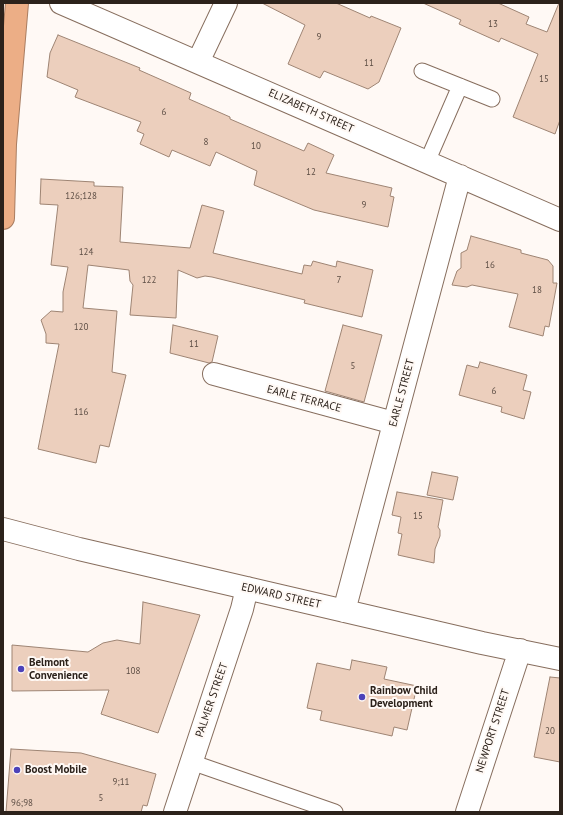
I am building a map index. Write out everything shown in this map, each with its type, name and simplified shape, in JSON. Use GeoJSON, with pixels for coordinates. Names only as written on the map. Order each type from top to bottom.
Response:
{"type":"FeatureCollection","features":[{"type":"Feature","properties":{"kind":"highway"},"geometry":{"type":"LineString","coordinates":[[3,218],[4,144],[17,3]]}},
{"type":"Feature","properties":{"kind":"street","name":"ELIZABETH STREET"},"geometry":{"type":"LineString","coordinates":[[61,3],[560,220]]}},
{"type":"Feature","properties":{"kind":"street"},"geometry":{"type":"LineString","coordinates":[[198,62],[226,3]]}},
{"type":"Feature","properties":{"kind":"street","name":"EARLE STREET"},"geometry":{"type":"LineString","coordinates":[[344,611],[460,176]]}},
{"type":"Feature","properties":{"kind":"street","name":"EARLE TERRACE"},"geometry":{"type":"LineString","coordinates":[[214,374],[394,423]]}},
{"type":"Feature","properties":{"kind":"street","name":"EDWARD STREET"},"geometry":{"type":"LineString","coordinates":[[3,530],[482,643],[560,659]]}},
{"type":"Feature","properties":{"kind":"street","name":"PALMER STREET"},"geometry":{"type":"LineString","coordinates":[[175,812],[240,616],[247,588]]}},
{"type":"Feature","properties":{"kind":"street","name":"NEWPORT STREET"},"geometry":{"type":"LineString","coordinates":[[467,812],[520,650]]}},
{"type":"Feature","properties":{"kind":"lane"},"geometry":{"type":"LineString","coordinates":[[422,71],[492,99]]}},
{"type":"Feature","properties":{"kind":"lane"},"geometry":{"type":"LineString","coordinates":[[428,162],[460,86]]}},
{"type":"Feature","properties":{"kind":"lane"},"geometry":{"type":"LineString","coordinates":[[191,762],[335,812]]}},
{"type":"Feature","properties":{"kind":"building"},"geometry":{"type":"Polygon","coordinates":[[[262,3],[336,3],[370,18],[371,16],[401,28],[379,82],[368,89],[324,71],[320,78],[288,64],[305,25],[262,3]]]}},
{"type":"Feature","properties":{"kind":"building"},"geometry":{"type":"Polygon","coordinates":[[[423,3],[498,3],[529,17],[526,24],[547,32],[560,3],[560,120],[555,134],[513,117],[538,54],[501,38],[499,42],[459,24],[461,20],[423,3]]]}},
{"type":"Feature","properties":{"kind":"building"},"geometry":{"type":"Polygon","coordinates":[[[58,35],[140,68],[139,70],[191,93],[189,99],[230,117],[230,119],[304,151],[308,143],[334,155],[326,173],[392,188],[390,196],[394,197],[388,227],[314,210],[254,185],[257,171],[216,152],[210,166],[172,150],[169,157],[140,144],[144,134],[137,131],[141,122],[75,97],[78,90],[47,77],[50,53],[58,35]]]}},
{"type":"Feature","properties":{"kind":"building"},"geometry":{"type":"Polygon","coordinates":[[[41,179],[94,182],[94,186],[123,187],[120,242],[190,248],[202,205],[224,211],[213,253],[302,274],[304,265],[311,266],[313,261],[336,267],[337,261],[373,270],[362,317],[304,303],[305,300],[212,277],[205,276],[197,278],[178,270],[176,318],[130,315],[133,285],[130,281],[129,270],[88,265],[83,308],[117,311],[112,372],[126,375],[109,447],[100,445],[96,463],[38,449],[59,344],[46,343],[46,334],[41,320],[51,311],[63,312],[63,292],[68,267],[51,265],[58,205],[40,204],[41,179]]]}},
{"type":"Feature","properties":{"kind":"building"},"geometry":{"type":"Polygon","coordinates":[[[471,236],[521,250],[521,253],[548,260],[553,266],[553,283],[557,283],[549,327],[545,326],[543,336],[509,327],[518,294],[472,285],[467,287],[452,285],[457,271],[461,268],[461,253],[467,250],[471,236]]]}},
{"type":"Feature","properties":{"kind":"building"},"geometry":{"type":"Polygon","coordinates":[[[173,325],[218,336],[212,362],[209,363],[170,353],[173,325]]]}},
{"type":"Feature","properties":{"kind":"building"},"geometry":{"type":"Polygon","coordinates":[[[343,325],[382,335],[364,402],[325,391],[343,325]]]}},
{"type":"Feature","properties":{"kind":"building"},"geometry":{"type":"Polygon","coordinates":[[[480,362],[527,375],[523,390],[531,392],[524,419],[501,412],[502,407],[459,395],[467,365],[478,368],[480,362]]]}},
{"type":"Feature","properties":{"kind":"building"},"geometry":{"type":"Polygon","coordinates":[[[432,472],[458,477],[453,500],[427,495],[432,472]]]}},
{"type":"Feature","properties":{"kind":"building"},"geometry":{"type":"Polygon","coordinates":[[[397,492],[443,500],[438,527],[440,530],[440,536],[435,549],[434,563],[398,555],[402,534],[398,533],[401,517],[392,515],[397,492]]]}},
{"type":"Feature","properties":{"kind":"building"},"geometry":{"type":"Polygon","coordinates":[[[143,602],[200,615],[158,733],[101,714],[109,690],[12,691],[12,645],[88,652],[103,643],[117,640],[140,644],[143,602]]]}},
{"type":"Feature","properties":{"kind":"building","name":"Rainbow Child Development"},"geometry":{"type":"Polygon","coordinates":[[[352,660],[387,667],[384,679],[417,686],[407,730],[394,727],[392,736],[320,720],[322,711],[307,708],[317,663],[350,670],[352,660]]]}},
{"type":"Feature","properties":{"kind":"building"},"geometry":{"type":"Polygon","coordinates":[[[550,677],[560,678],[560,762],[534,757],[550,677]]]}},
{"type":"Feature","properties":{"kind":"building"},"geometry":{"type":"Polygon","coordinates":[[[11,749],[81,753],[156,774],[147,806],[143,805],[141,812],[6,812],[11,749]]]}},
{"type":"Feature","properties":{"kind":"place","name":"Belmont Convenience"},"geometry":{"type":"Point","coordinates":[21,669]}},
{"type":"Feature","properties":{"kind":"place","name":"Rainbow Child Development"},"geometry":{"type":"Point","coordinates":[362,697]}},
{"type":"Feature","properties":{"kind":"place","name":"Boost Mobile"},"geometry":{"type":"Point","coordinates":[17,770]}}]}
